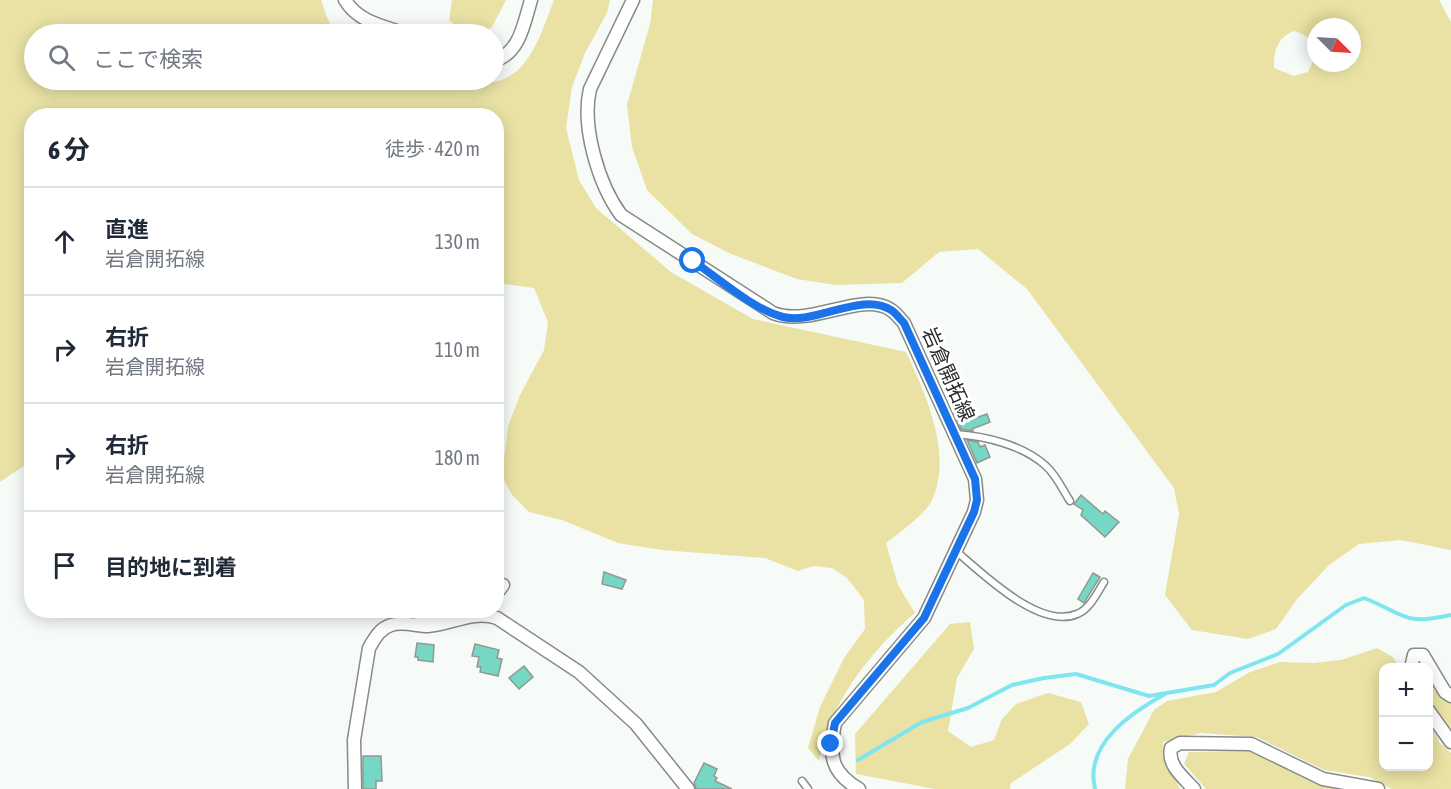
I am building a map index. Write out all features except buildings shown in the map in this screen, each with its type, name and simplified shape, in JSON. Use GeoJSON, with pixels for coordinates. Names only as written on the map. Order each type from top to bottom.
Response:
{"type":"FeatureCollection","features":[{"type":"Feature","properties":{"kind":"street"},"geometry":{"type":"LineString","coordinates":[[345,0],[350,9],[362,19],[377,24]]}},
{"type":"Feature","properties":{"kind":"street"},"geometry":{"type":"LineString","coordinates":[[504,54],[522,34],[531,0]]}},
{"type":"Feature","properties":{"kind":"street","name":"岩倉開拓線"},"geometry":{"type":"LineString","coordinates":[[633,0],[590,89],[587,102],[587,117],[601,180],[610,200],[621,215],[773,313],[796,319],[868,304],[891,310],[904,323],[975,479],[977,500],[957,552],[924,618],[835,723],[831,744],[832,762],[845,781],[859,789]]}},
{"type":"Feature","properties":{"kind":"street"},"geometry":{"type":"LineString","coordinates":[[417,624],[427,618]]}},
{"type":"Feature","properties":{"kind":"street"},"geometry":{"type":"LineString","coordinates":[[355,789],[354,740],[369,648],[383,629],[393,624],[433,625],[461,618]]}},
{"type":"Feature","properties":{"kind":"street"},"geometry":{"type":"LineString","coordinates":[[497,618],[579,672],[636,724],[660,751],[688,789]]}},
{"type":"Feature","properties":{"kind":"street"},"geometry":{"type":"LineString","coordinates":[[1413,663],[1414,656],[1423,655],[1428,663]]}},
{"type":"Feature","properties":{"kind":"street"},"geometry":{"type":"LineString","coordinates":[[1433,672],[1445,692],[1451,696]]}},
{"type":"Feature","properties":{"kind":"street"},"geometry":{"type":"LineString","coordinates":[[1433,717],[1451,742]]}},
{"type":"Feature","properties":{"kind":"street"},"geometry":{"type":"LineString","coordinates":[[1194,789],[1173,766],[1169,755],[1171,748],[1180,743],[1251,744],[1323,779],[1378,789]]}},
{"type":"Feature","properties":{"kind":"lane"},"geometry":{"type":"LineString","coordinates":[[955,434],[972,435],[1006,444],[1035,458],[1048,467],[1070,501]]}},
{"type":"Feature","properties":{"kind":"lane"},"geometry":{"type":"LineString","coordinates":[[957,552],[1014,599],[1054,615],[1064,617],[1078,614],[1090,604],[1104,582]]}},
{"type":"Feature","properties":{"kind":"lane"},"geometry":{"type":"LineString","coordinates":[[802,781],[808,789]]}},
{"type":"Feature","properties":{"kind":"shaded area"},"geometry":{"type":"Polygon","coordinates":[[[0,0],[321,0],[330,24],[24,24],[24,90],[504,90],[504,78],[513,74],[533,50],[554,0],[610,0],[607,13],[585,53],[572,87],[566,128],[579,180],[596,208],[671,272],[753,319],[906,352],[929,406],[935,426],[940,465],[937,484],[928,507],[904,530],[886,543],[898,585],[915,613],[883,643],[854,680],[832,719],[819,761],[808,748],[820,707],[844,658],[865,629],[864,600],[847,578],[832,568],[814,566],[798,571],[765,558],[662,550],[618,543],[562,520],[529,512],[512,495],[504,480],[508,426],[520,395],[544,350],[548,322],[534,288],[504,284],[504,108],[24,108],[24,466],[0,482],[0,0]]]}},
{"type":"Feature","properties":{"kind":"shaded area"},"geometry":{"type":"Polygon","coordinates":[[[452,0],[506,0],[494,24],[454,24],[449,20],[452,0]]]}},
{"type":"Feature","properties":{"kind":"shaded area"},"geometry":{"type":"Polygon","coordinates":[[[653,0],[1439,0],[1451,22],[1451,550],[1401,540],[1359,544],[1329,565],[1297,599],[1276,629],[1248,639],[1192,630],[1165,595],[1179,514],[1174,488],[1027,289],[978,249],[939,252],[902,283],[836,285],[797,279],[731,254],[692,234],[647,190],[632,147],[627,105],[650,24],[653,0]]]}},
{"type":"Feature","properties":{"kind":"shaded area"},"geometry":{"type":"Polygon","coordinates":[[[970,622],[974,649],[957,678],[948,731],[971,747],[994,740],[1002,719],[1016,704],[1048,693],[1081,702],[1089,724],[1070,744],[1011,783],[1010,789],[935,789],[856,774],[855,734],[950,624],[970,622]]]}},
{"type":"Feature","properties":{"kind":"shaded area"},"geometry":{"type":"Polygon","coordinates":[[[1377,648],[1393,657],[1397,663],[1379,663],[1379,771],[1433,771],[1433,730],[1440,743],[1451,753],[1451,789],[1392,789],[1369,777],[1324,770],[1257,737],[1201,733],[1163,742],[1163,756],[1180,789],[1125,789],[1128,759],[1154,710],[1167,701],[1216,692],[1250,672],[1280,662],[1314,663],[1341,660],[1377,648]]]}},
{"type":"Feature","properties":{"kind":"shaded area"},"geometry":{"type":"Polygon","coordinates":[[[1433,677],[1451,700],[1451,734],[1433,705],[1433,677]]]}},
{"type":"Feature","properties":{"kind":"shaded area"},"geometry":{"type":"Polygon","coordinates":[[[1251,751],[1319,785],[1339,789],[1206,789],[1184,764],[1189,752],[1251,751]]]}},
{"type":"Feature","properties":{"kind":"waterway"},"geometry":{"type":"LineString","coordinates":[[858,760],[922,722],[968,708],[1012,685],[1044,678],[1076,674],[1149,696],[1214,685],[1230,673],[1278,654],[1346,605],[1364,598],[1413,619],[1451,615]]}},
{"type":"Feature","properties":{"kind":"waterway"},"geometry":{"type":"LineString","coordinates":[[1095,789],[1093,773],[1103,744],[1125,721],[1165,694]]}},
{"type":"Feature","properties":{"kind":"route"},"geometry":{"type":"LineString","coordinates":[[693,261],[754,303],[782,317],[796,319],[868,304],[880,305],[891,310],[904,323],[975,479],[977,500],[974,512],[930,609],[835,723],[831,744]]}}]}
